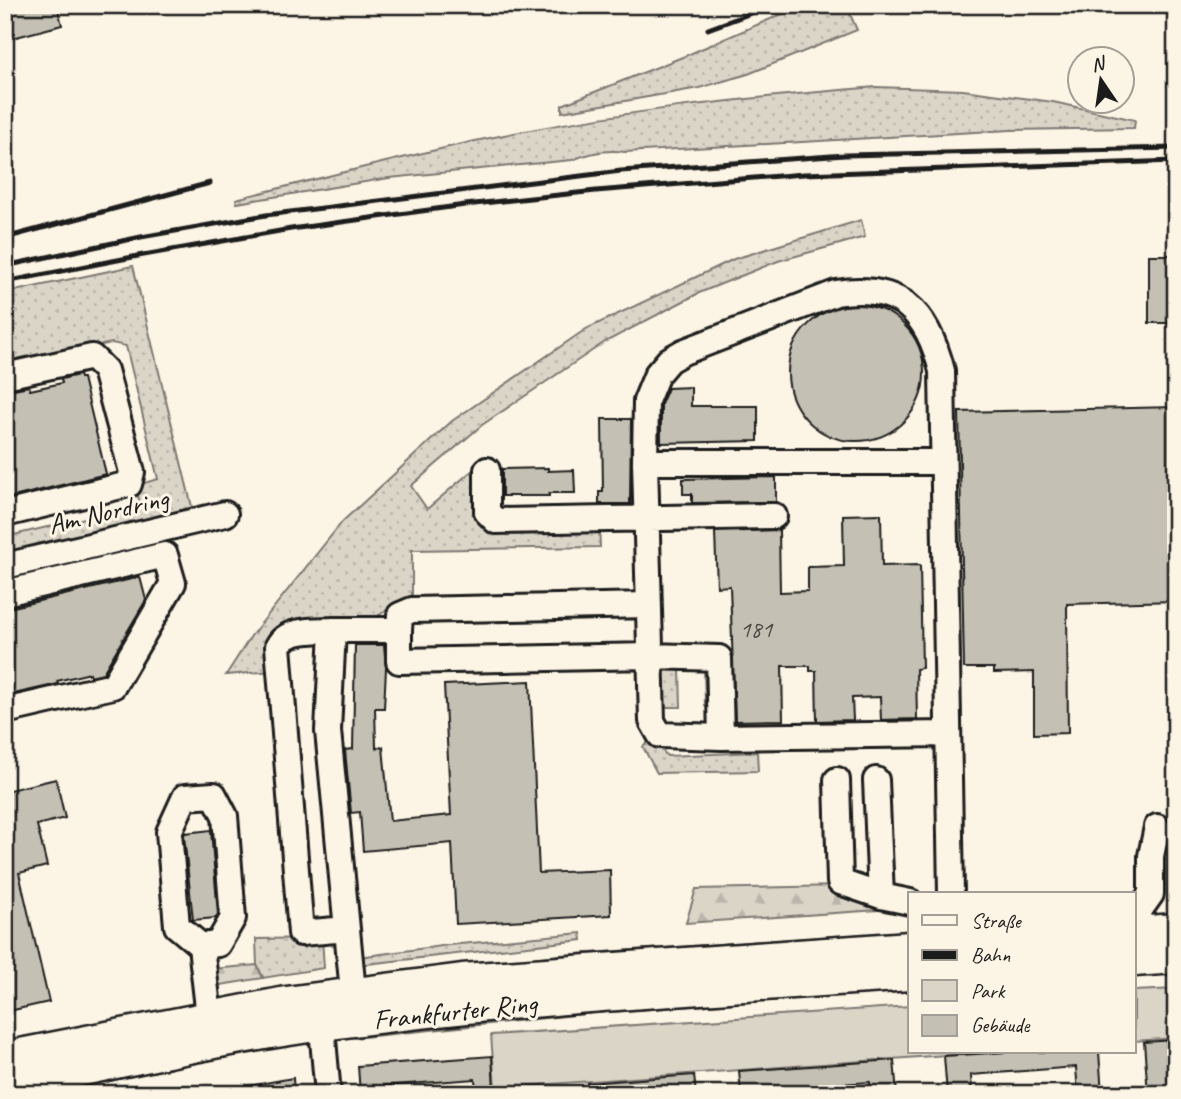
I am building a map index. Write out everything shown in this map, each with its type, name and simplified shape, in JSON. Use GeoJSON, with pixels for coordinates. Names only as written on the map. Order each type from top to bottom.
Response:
{"type":"FeatureCollection","features":[{"type":"Feature","properties":{"kind":"main road"},"geometry":{"type":"LineString","coordinates":[[1136,932],[1176,929]]}},
{"type":"Feature","properties":{"kind":"main road","name":"Frankfurter Ring"},"geometry":{"type":"LineString","coordinates":[[5,1087],[127,1060],[320,1011],[353,992],[574,969],[908,947]]}},
{"type":"Feature","properties":{"kind":"main road"},"geometry":{"type":"LineString","coordinates":[[1136,961],[1176,958]]}},
{"type":"Feature","properties":{"kind":"main road","name":"Frankfurter Ring"},"geometry":{"type":"LineString","coordinates":[[5,1057],[209,1017],[526,1003],[908,975]]}},
{"type":"Feature","properties":{"kind":"street"},"geometry":{"type":"LineString","coordinates":[[948,734],[721,737],[660,735],[652,721],[646,518],[646,401],[657,374],[669,360],[683,352],[836,293],[854,290],[873,290],[894,297],[908,306],[924,322],[930,333],[942,370],[942,462],[948,734],[950,892]]}},
{"type":"Feature","properties":{"kind":"street"},"geometry":{"type":"LineString","coordinates":[[5,376],[92,357],[105,370],[132,472],[129,484],[5,514]]}},
{"type":"Feature","properties":{"kind":"street"},"geometry":{"type":"LineString","coordinates":[[645,462],[942,462]]}},
{"type":"Feature","properties":{"kind":"street"},"geometry":{"type":"LineString","coordinates":[[487,470],[487,512],[496,521],[774,516]]}},
{"type":"Feature","properties":{"kind":"street","name":"Am Nordring"},"geometry":{"type":"LineString","coordinates":[[5,566],[225,514]]}},
{"type":"Feature","properties":{"kind":"street"},"geometry":{"type":"LineString","coordinates":[[5,593],[165,555],[173,583],[113,686],[5,711]]}},
{"type":"Feature","properties":{"kind":"street"},"geometry":{"type":"LineString","coordinates":[[648,606],[412,610],[400,615],[399,660],[650,656],[719,658],[721,737]]}},
{"type":"Feature","properties":{"kind":"street"},"geometry":{"type":"LineString","coordinates":[[347,929],[301,933],[278,646],[280,641],[290,634],[333,630],[399,630]]}},
{"type":"Feature","properties":{"kind":"street"},"geometry":{"type":"LineString","coordinates":[[333,630],[328,731],[353,992]]}},
{"type":"Feature","properties":{"kind":"street"},"geometry":{"type":"LineString","coordinates":[[837,780],[840,882],[881,896],[908,902]]}},
{"type":"Feature","properties":{"kind":"street"},"geometry":{"type":"LineString","coordinates":[[876,780],[881,896]]}},
{"type":"Feature","properties":{"kind":"street"},"geometry":{"type":"LineString","coordinates":[[201,946],[218,944],[233,918],[225,816],[214,795],[185,797],[169,832],[177,926],[201,946],[209,1017]]}},
{"type":"Feature","properties":{"kind":"street"},"geometry":{"type":"LineString","coordinates":[[1136,915],[1151,894],[1151,856],[1157,827]]}},
{"type":"Feature","properties":{"kind":"street"},"geometry":{"type":"LineString","coordinates":[[320,1011],[328,1094]]}},
{"type":"Feature","properties":{"kind":"green space"},"geometry":{"type":"Polygon","coordinates":[[[803,5],[846,5],[857,30],[748,74],[699,88],[562,112],[562,105],[803,5]]]}},
{"type":"Feature","properties":{"kind":"green space"},"geometry":{"type":"Polygon","coordinates":[[[876,87],[963,90],[1066,105],[1066,116],[1117,116],[1135,120],[1134,128],[1010,130],[605,151],[572,160],[389,178],[237,203],[236,199],[529,130],[727,101],[876,87]]]}},
{"type":"Feature","properties":{"kind":"green space"},"geometry":{"type":"Polygon","coordinates":[[[861,220],[865,237],[778,261],[699,293],[605,342],[482,425],[411,486],[427,509],[480,464],[481,516],[599,523],[600,547],[412,550],[412,605],[396,605],[367,622],[294,625],[274,671],[226,675],[251,636],[343,521],[452,421],[586,329],[734,259],[861,220]]]}},
{"type":"Feature","properties":{"kind":"green space"},"geometry":{"type":"Polygon","coordinates":[[[133,266],[193,511],[5,555],[5,537],[140,505],[137,491],[141,490],[144,483],[158,479],[126,346],[112,343],[5,364],[5,293],[133,266]]]}},
{"type":"Feature","properties":{"kind":"green space"},"geometry":{"type":"Polygon","coordinates":[[[663,665],[707,669],[708,706],[705,706],[704,669],[680,670],[681,707],[660,707],[663,665]]]}},
{"type":"Feature","properties":{"kind":"green space"},"geometry":{"type":"Polygon","coordinates":[[[652,738],[667,756],[757,752],[758,771],[657,773],[643,747],[652,738]]]}},
{"type":"Feature","properties":{"kind":"green space"},"geometry":{"type":"Polygon","coordinates":[[[842,886],[877,897],[878,910],[686,923],[696,889],[842,886]]]}},
{"type":"Feature","properties":{"kind":"green space"},"geometry":{"type":"Polygon","coordinates":[[[908,931],[908,936],[366,977],[560,955],[908,931]]]}},
{"type":"Feature","properties":{"kind":"green space"},"geometry":{"type":"Polygon","coordinates":[[[581,933],[582,940],[357,965],[359,957],[449,945],[581,933]]]}},
{"type":"Feature","properties":{"kind":"green space"},"geometry":{"type":"Polygon","coordinates":[[[322,938],[324,968],[263,978],[257,965],[256,939],[322,938]]]}},
{"type":"Feature","properties":{"kind":"green space"},"geometry":{"type":"Polygon","coordinates":[[[257,965],[263,978],[214,986],[213,969],[257,965]]]}},
{"type":"Feature","properties":{"kind":"green space"},"geometry":{"type":"Polygon","coordinates":[[[908,986],[908,991],[594,1013],[355,1038],[534,1013],[908,986]]]}},
{"type":"Feature","properties":{"kind":"green space"},"geometry":{"type":"Polygon","coordinates":[[[1176,989],[1176,1038],[1136,1041],[1136,991],[1176,989]]]}},
{"type":"Feature","properties":{"kind":"green space"},"geometry":{"type":"Polygon","coordinates":[[[908,1006],[908,1054],[961,1054],[495,1088],[491,1035],[908,1006]]]}},
{"type":"Feature","properties":{"kind":"building"},"geometry":{"type":"Polygon","coordinates":[[[5,5],[57,5],[62,25],[5,40],[5,5]]]}},
{"type":"Feature","properties":{"kind":"building"},"geometry":{"type":"Polygon","coordinates":[[[1149,255],[1176,255],[1176,323],[1149,323],[1149,255]]]}},
{"type":"Feature","properties":{"kind":"building"},"geometry":{"type":"Polygon","coordinates":[[[856,305],[882,310],[904,325],[919,347],[924,373],[919,399],[904,421],[882,436],[856,441],[830,436],[808,421],[793,399],[788,373],[793,347],[808,325],[830,310],[856,305]]]}},
{"type":"Feature","properties":{"kind":"building"},"geometry":{"type":"Polygon","coordinates":[[[79,375],[83,378],[106,474],[5,499],[5,397],[11,395],[9,390],[29,386],[30,390],[62,383],[61,379],[79,375]]]}},
{"type":"Feature","properties":{"kind":"building"},"geometry":{"type":"Polygon","coordinates":[[[691,387],[691,406],[758,406],[758,441],[661,443],[661,404],[668,388],[691,387]]]}},
{"type":"Feature","properties":{"kind":"building"},"geometry":{"type":"Polygon","coordinates":[[[1176,407],[1176,601],[1067,604],[1068,733],[1034,734],[1034,672],[994,673],[994,668],[964,668],[959,412],[1176,407]]]}},
{"type":"Feature","properties":{"kind":"building"},"geometry":{"type":"Polygon","coordinates":[[[602,419],[631,419],[630,504],[599,504],[599,492],[603,492],[602,419]]]}},
{"type":"Feature","properties":{"kind":"building"},"geometry":{"type":"Polygon","coordinates":[[[548,468],[548,471],[574,470],[575,493],[502,496],[502,469],[548,468]]]}},
{"type":"Feature","properties":{"kind":"building"},"geometry":{"type":"Polygon","coordinates":[[[776,477],[776,502],[692,503],[692,494],[683,494],[683,479],[776,477]]]}},
{"type":"Feature","properties":{"kind":"building"},"geometry":{"type":"Polygon","coordinates":[[[881,514],[882,566],[920,565],[922,668],[916,669],[917,719],[881,720],[880,697],[852,698],[853,720],[817,721],[816,671],[810,671],[810,666],[782,666],[783,720],[735,721],[730,586],[717,587],[715,532],[779,530],[780,592],[808,591],[808,567],[844,566],[843,515],[881,514]]]}},
{"type":"Feature","properties":{"kind":"building"},"geometry":{"type":"Polygon","coordinates":[[[140,577],[146,600],[103,673],[90,676],[90,673],[57,681],[58,684],[5,696],[5,609],[140,577]]]}},
{"type":"Feature","properties":{"kind":"building"},"geometry":{"type":"Polygon","coordinates":[[[355,645],[384,645],[384,708],[375,708],[376,748],[383,747],[390,821],[451,815],[444,685],[530,681],[539,873],[610,870],[611,915],[456,924],[452,843],[363,851],[360,812],[351,813],[345,750],[353,749],[355,645]]]}},
{"type":"Feature","properties":{"kind":"building"},"geometry":{"type":"Polygon","coordinates":[[[56,779],[65,818],[37,825],[47,866],[19,873],[49,1002],[9,1011],[5,993],[5,791],[56,779]]]}},
{"type":"Feature","properties":{"kind":"building"},"geometry":{"type":"Polygon","coordinates":[[[211,830],[218,915],[216,918],[193,920],[184,835],[211,830]]]}},
{"type":"Feature","properties":{"kind":"building"},"geometry":{"type":"Polygon","coordinates":[[[1176,1040],[1176,1057],[1171,1058],[1173,1094],[1148,1094],[1144,1042],[1176,1040]]]}},
{"type":"Feature","properties":{"kind":"building"},"geometry":{"type":"Polygon","coordinates":[[[1099,1054],[1102,1094],[1078,1094],[1076,1067],[971,1075],[972,1094],[947,1094],[944,1056],[1099,1054]]]}},
{"type":"Feature","properties":{"kind":"building"},"geometry":{"type":"Polygon","coordinates":[[[492,1056],[494,1090],[476,1091],[475,1079],[382,1086],[382,1094],[360,1094],[358,1066],[492,1056]]]}},
{"type":"Feature","properties":{"kind":"building"},"geometry":{"type":"Polygon","coordinates":[[[894,1060],[897,1094],[871,1094],[870,1082],[765,1089],[765,1094],[741,1094],[739,1071],[894,1060]]]}},
{"type":"Feature","properties":{"kind":"building"},"geometry":{"type":"Polygon","coordinates":[[[694,1075],[696,1094],[587,1094],[587,1083],[694,1075]]]}},
{"type":"Feature","properties":{"kind":"building"},"geometry":{"type":"Polygon","coordinates":[[[293,1078],[294,1094],[248,1094],[248,1086],[293,1078]]]}},
{"type":"Feature","properties":{"kind":"railway"},"geometry":{"type":"LineString","coordinates":[[708,29],[773,5]]}},
{"type":"Feature","properties":{"kind":"railway"},"geometry":{"type":"LineString","coordinates":[[5,266],[141,237],[266,215],[621,171],[845,155],[1176,148]]}},
{"type":"Feature","properties":{"kind":"railway"},"geometry":{"type":"LineString","coordinates":[[5,282],[291,229],[465,205],[596,191],[804,174],[1176,161]]}},
{"type":"Feature","properties":{"kind":"railway"},"geometry":{"type":"LineString","coordinates":[[5,238],[210,183]]}}]}
